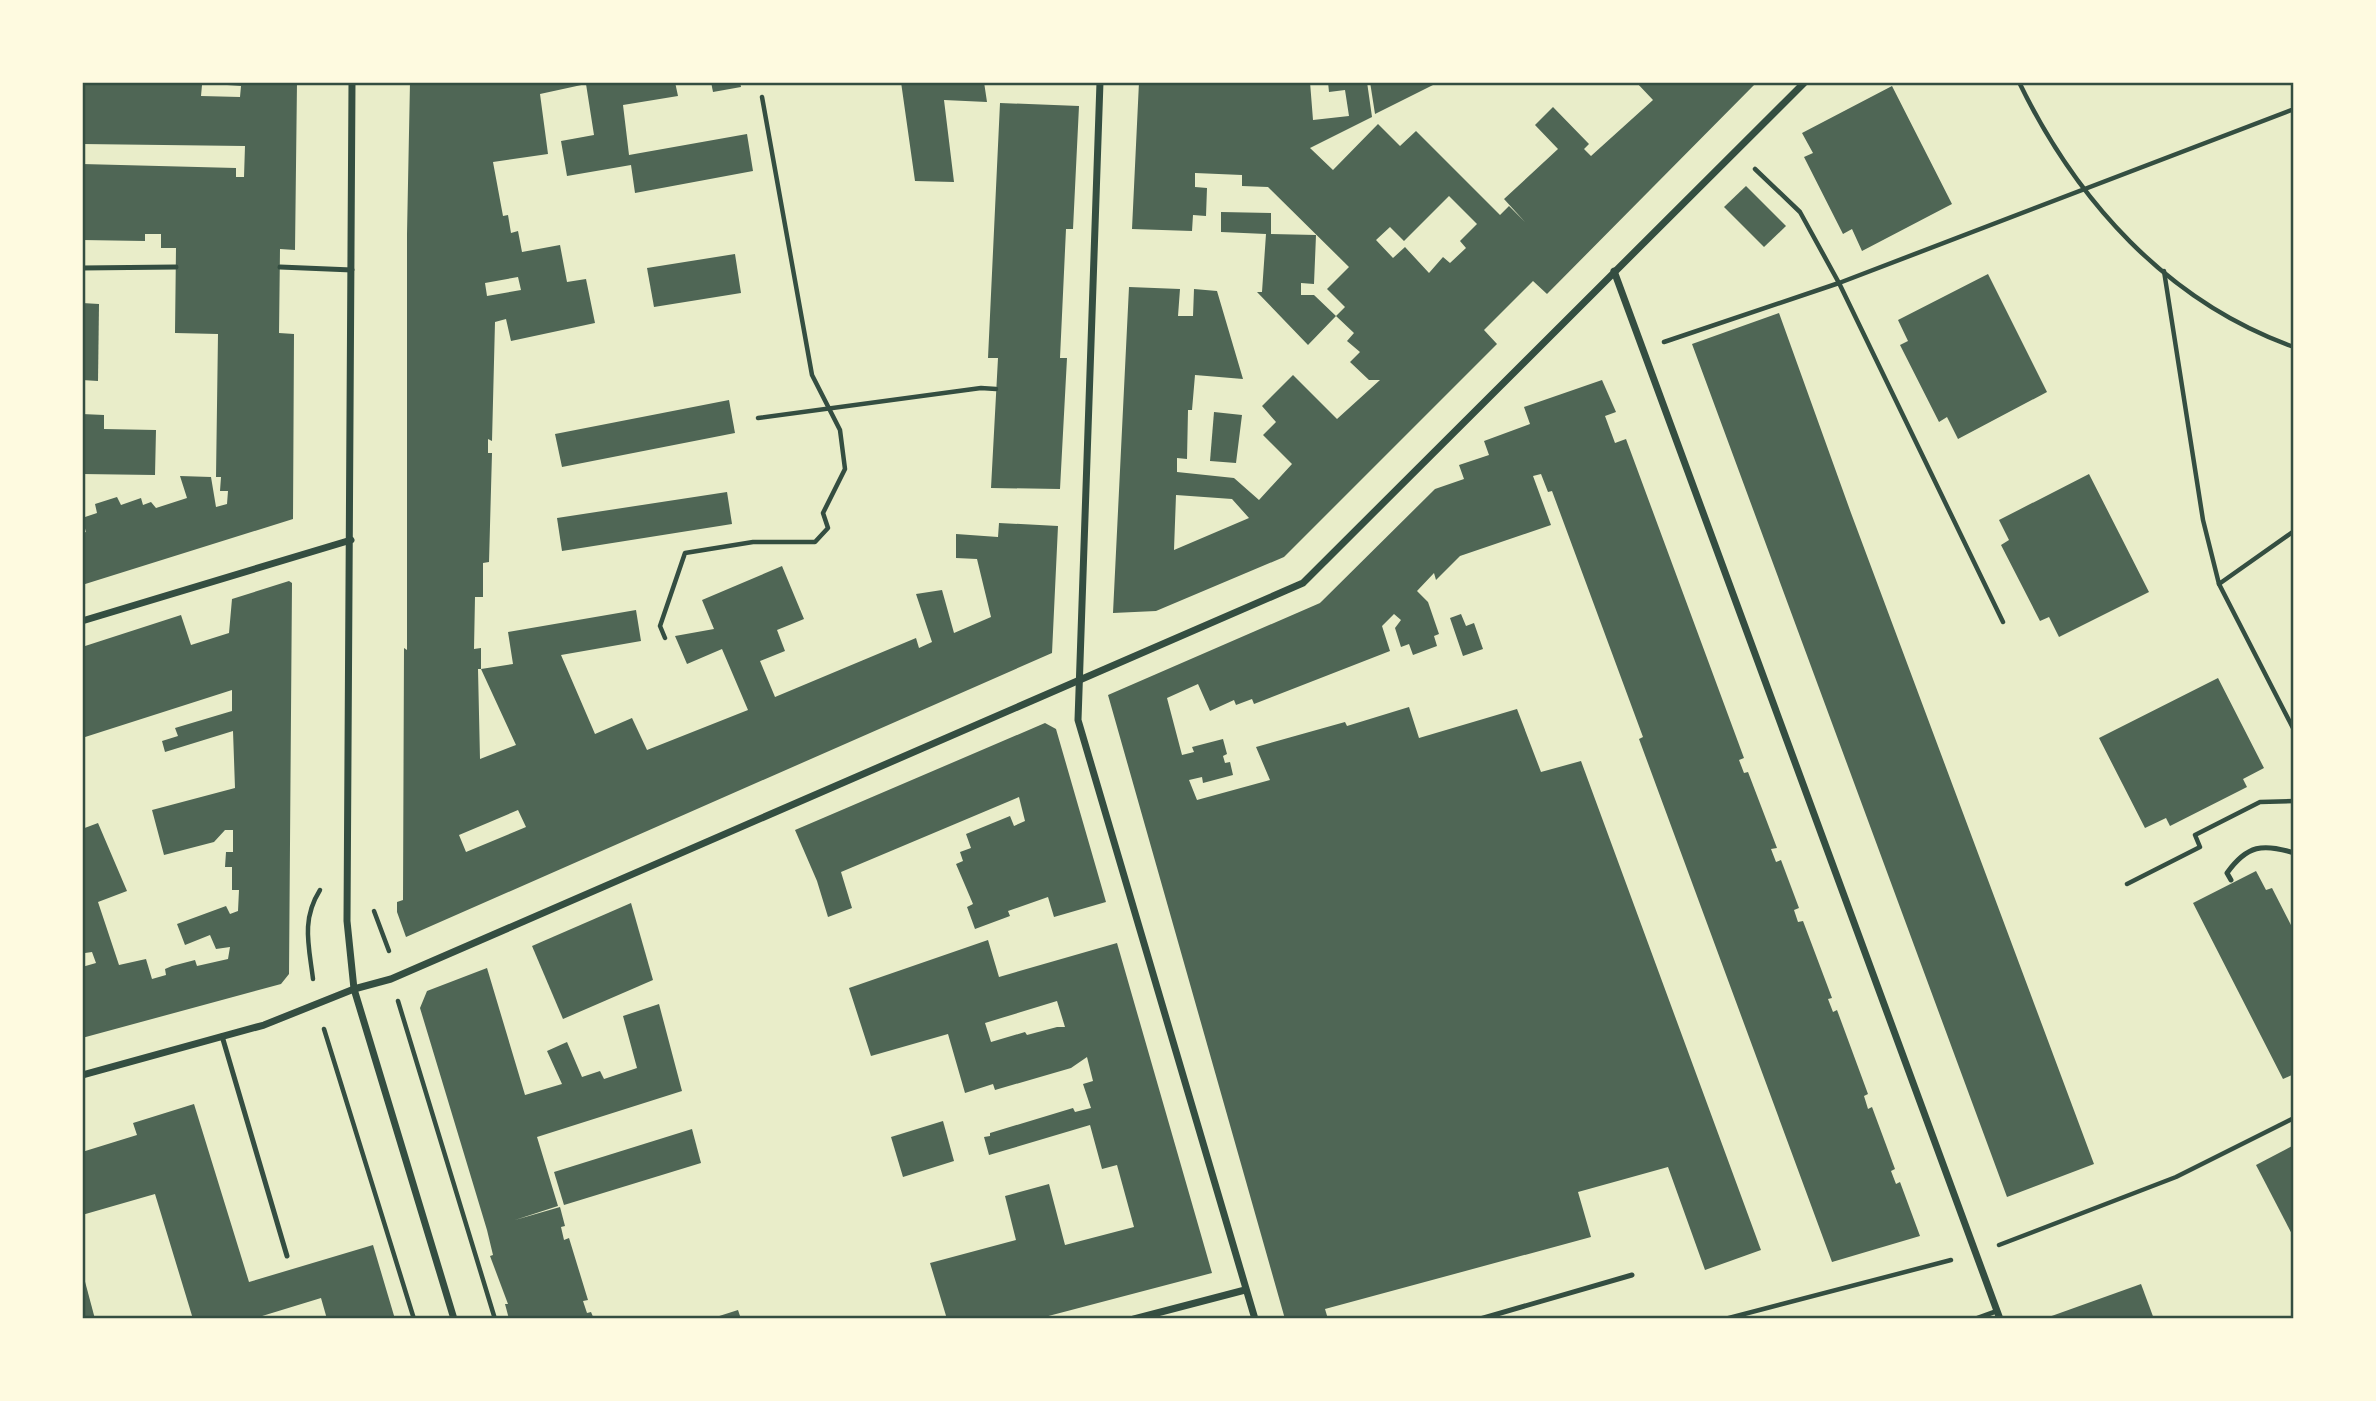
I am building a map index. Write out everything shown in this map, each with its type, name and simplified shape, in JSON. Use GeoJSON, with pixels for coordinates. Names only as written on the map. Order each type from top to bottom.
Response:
{"type":"FeatureCollection","features":[{"type":"Feature","properties":{"kind":"street"},"geometry":{"type":"LineString","coordinates":[[352,82],[351,540],[346,917],[354,989],[454,1319]]}},
{"type":"Feature","properties":{"kind":"street"},"geometry":{"type":"LineString","coordinates":[[1100,82],[1078,720],[1255,1319]]}},
{"type":"Feature","properties":{"kind":"street"},"geometry":{"type":"LineString","coordinates":[[82,1075],[264,1025],[354,989],[391,979],[1303,583],[1805,82]]}},
{"type":"Feature","properties":{"kind":"street"},"geometry":{"type":"LineString","coordinates":[[1614,271],[1998,1315]]}},
{"type":"Feature","properties":{"kind":"street"},"geometry":{"type":"LineString","coordinates":[[82,621],[351,540]]}},
{"type":"Feature","properties":{"kind":"street"},"geometry":{"type":"LineString","coordinates":[[1134,1319],[1245,1290]]}},
{"type":"Feature","properties":{"kind":"lane"},"geometry":{"type":"LineString","coordinates":[[82,268],[176,267]]}},
{"type":"Feature","properties":{"kind":"lane"},"geometry":{"type":"LineString","coordinates":[[280,267],[352,270]]}},
{"type":"Feature","properties":{"kind":"lane"},"geometry":{"type":"LineString","coordinates":[[2231,880],[2227,873],[2235,861],[2259,848],[2270,845],[2294,853]]}},
{"type":"Feature","properties":{"kind":"lane"},"geometry":{"type":"LineString","coordinates":[[222,1036],[287,1256]]}},
{"type":"Feature","properties":{"kind":"lane"},"geometry":{"type":"LineString","coordinates":[[1480,1319],[1632,1275]]}},
{"type":"Feature","properties":{"kind":"lane"},"geometry":{"type":"LineString","coordinates":[[1975,1319],[1998,1315]]}},
{"type":"Feature","properties":{"kind":"path"},"geometry":{"type":"LineString","coordinates":[[2019,82],[2042,129],[2082,189],[2120,233],[2206,304],[2272,339],[2294,347]]}},
{"type":"Feature","properties":{"kind":"path"},"geometry":{"type":"LineString","coordinates":[[665,638],[660,626],[685,554],[753,542],[814,542],[828,528],[823,513],[845,469],[840,430],[812,374],[762,97]]}},
{"type":"Feature","properties":{"kind":"path"},"geometry":{"type":"LineString","coordinates":[[1644,349],[1839,282],[2294,109]]}},
{"type":"Feature","properties":{"kind":"path"},"geometry":{"type":"LineString","coordinates":[[1736,151],[1800,212],[1839,282],[2003,622]]}},
{"type":"Feature","properties":{"kind":"path"},"geometry":{"type":"LineString","coordinates":[[2164,271],[2203,520],[2219,584],[2294,730]]}},
{"type":"Feature","properties":{"kind":"path"},"geometry":{"type":"LineString","coordinates":[[758,418],[996,388]]}},
{"type":"Feature","properties":{"kind":"path"},"geometry":{"type":"LineString","coordinates":[[2219,584],[2294,531]]}},
{"type":"Feature","properties":{"kind":"path"},"geometry":{"type":"LineString","coordinates":[[2127,884],[2200,847],[2195,835],[2260,802],[2294,801]]}},
{"type":"Feature","properties":{"kind":"path"},"geometry":{"type":"LineString","coordinates":[[308,908],[308,938],[316,1004],[414,1319]]}},
{"type":"Feature","properties":{"kind":"path"},"geometry":{"type":"LineString","coordinates":[[391,979],[495,1319]]}},
{"type":"Feature","properties":{"kind":"path"},"geometry":{"type":"LineString","coordinates":[[1725,1319],[1976,1254],[2176,1177],[2294,1118]]}},
{"type":"Feature","properties":{"kind":"building"},"geometry":{"type":"Polygon","coordinates":[[[82,82],[202,85],[201,96],[240,97],[241,86],[227,85],[227,82],[297,82],[295,250],[280,249],[279,333],[294,334],[293,519],[82,585],[82,533],[86,532],[82,518],[97,513],[95,504],[117,497],[121,505],[141,498],[143,505],[151,502],[156,508],[187,498],[180,476],[211,477],[216,507],[227,504],[228,491],[220,491],[221,477],[216,477],[218,334],[175,333],[176,248],[161,248],[161,234],[145,234],[145,241],[82,240],[82,164],[236,168],[236,177],[244,177],[245,146],[82,144],[82,82]]]}},
{"type":"Feature","properties":{"kind":"building"},"geometry":{"type":"Polygon","coordinates":[[[410,82],[675,82],[678,96],[623,105],[629,155],[747,134],[753,171],[635,193],[631,165],[567,176],[561,141],[594,135],[586,84],[540,94],[548,154],[493,162],[503,216],[508,215],[511,233],[518,231],[522,252],[560,245],[567,282],[586,279],[595,323],[511,341],[506,319],[495,322],[492,441],[488,439],[488,453],[492,453],[489,562],[483,563],[483,597],[475,597],[474,649],[481,648],[481,669],[513,664],[508,632],[636,610],[641,641],[561,655],[595,734],[632,718],[647,750],[748,710],[722,649],[687,664],[675,636],[714,629],[702,600],[782,566],[804,619],[777,630],[785,651],[760,661],[775,697],[916,638],[919,648],[932,642],[916,594],[942,590],[954,633],[991,617],[977,559],[956,558],[956,534],[998,537],[999,523],[1058,526],[1052,653],[406,937],[397,912],[397,902],[403,900],[404,648],[407,650],[407,234],[410,82]],[[518,277],[485,283],[487,296],[521,290],[518,277]],[[478,669],[480,759],[516,745],[481,669],[478,669]],[[518,810],[459,835],[466,852],[526,827],[518,810]]]}},
{"type":"Feature","properties":{"kind":"building"},"geometry":{"type":"Polygon","coordinates":[[[711,82],[740,82],[741,87],[713,92],[711,82]]]}},
{"type":"Feature","properties":{"kind":"building"},"geometry":{"type":"Polygon","coordinates":[[[901,82],[984,82],[987,102],[944,100],[954,182],[915,181],[901,82]]]}},
{"type":"Feature","properties":{"kind":"building"},"geometry":{"type":"Polygon","coordinates":[[[1139,82],[1310,82],[1313,120],[1349,116],[1345,90],[1329,92],[1328,82],[1367,82],[1372,117],[1310,148],[1333,170],[1378,124],[1400,146],[1416,131],[1500,215],[1509,206],[1525,222],[1504,199],[1558,149],[1535,125],[1553,107],[1589,144],[1584,149],[1591,156],[1653,100],[1636,82],[1757,82],[1547,294],[1533,281],[1484,330],[1497,344],[1284,557],[1156,611],[1113,613],[1129,287],[1180,289],[1178,316],[1193,316],[1194,289],[1217,291],[1243,379],[1195,375],[1192,410],[1188,410],[1187,459],[1177,458],[1177,472],[1234,478],[1259,500],[1292,464],[1263,435],[1276,422],[1262,406],[1293,375],[1337,419],[1380,380],[1369,380],[1350,362],[1360,352],[1347,341],[1354,333],[1336,316],[1345,307],[1327,289],[1349,267],[1268,187],[1242,186],[1242,175],[1195,173],[1195,187],[1207,188],[1206,216],[1193,215],[1192,231],[1132,229],[1139,82]],[[1449,196],[1404,241],[1390,227],[1376,240],[1393,258],[1405,247],[1429,273],[1443,257],[1450,263],[1466,248],[1460,241],[1477,224],[1449,196]],[[1176,495],[1174,550],[1249,518],[1232,499],[1176,495]]]}},
{"type":"Feature","properties":{"kind":"building"},"geometry":{"type":"Polygon","coordinates":[[[1370,82],[1439,82],[1375,114],[1370,82]]]}},
{"type":"Feature","properties":{"kind":"building"},"geometry":{"type":"Polygon","coordinates":[[[1892,86],[1952,204],[1862,251],[1852,229],[1843,234],[1804,157],[1813,153],[1802,133],[1892,86]]]}},
{"type":"Feature","properties":{"kind":"building"},"geometry":{"type":"Polygon","coordinates":[[[1000,103],[1079,106],[1073,229],[1066,229],[1060,358],[1067,358],[1060,489],[991,488],[998,358],[988,358],[1000,103]]]}},
{"type":"Feature","properties":{"kind":"building"},"geometry":{"type":"Polygon","coordinates":[[[1746,186],[1786,226],[1764,247],[1724,207],[1746,186]]]}},
{"type":"Feature","properties":{"kind":"building"},"geometry":{"type":"Polygon","coordinates":[[[1221,212],[1271,213],[1271,234],[1316,235],[1314,284],[1301,283],[1301,295],[1314,295],[1336,316],[1308,345],[1257,292],[1262,292],[1266,234],[1221,232],[1221,212]]]}},
{"type":"Feature","properties":{"kind":"building"},"geometry":{"type":"Polygon","coordinates":[[[735,254],[741,293],[654,307],[647,268],[735,254]]]}},
{"type":"Feature","properties":{"kind":"building"},"geometry":{"type":"Polygon","coordinates":[[[1988,274],[2047,392],[1958,439],[1947,417],[1939,422],[1900,345],[1908,341],[1898,320],[1988,274]]]}},
{"type":"Feature","properties":{"kind":"building"},"geometry":{"type":"Polygon","coordinates":[[[82,303],[99,304],[98,381],[82,380],[82,303]]]}},
{"type":"Feature","properties":{"kind":"building"},"geometry":{"type":"Polygon","coordinates":[[[1779,313],[2094,1164],[2007,1197],[1692,344],[1779,313]]]}},
{"type":"Feature","properties":{"kind":"building"},"geometry":{"type":"Polygon","coordinates":[[[1602,380],[1616,412],[1605,416],[1615,443],[1626,439],[1744,758],[1739,760],[1744,773],[1748,772],[1777,848],[1771,849],[1776,862],[1781,860],[1799,908],[1794,910],[1798,922],[1803,921],[1832,998],[1828,999],[1833,1012],[1837,1010],[1868,1094],[1864,1096],[1868,1109],[1872,1107],[1895,1169],[1891,1171],[1896,1184],[1900,1182],[1920,1236],[1832,1262],[1639,739],[1643,737],[1552,491],[1548,492],[1541,474],[1533,476],[1551,525],[1460,556],[1436,580],[1434,573],[1417,591],[1428,602],[1439,634],[1434,636],[1437,646],[1413,655],[1409,644],[1401,647],[1395,628],[1401,620],[1394,614],[1382,626],[1390,651],[1254,704],[1252,699],[1236,705],[1234,700],[1210,711],[1198,684],[1167,698],[1182,755],[1194,752],[1192,747],[1223,739],[1227,754],[1223,756],[1225,763],[1230,762],[1233,775],[1203,783],[1202,777],[1189,780],[1197,800],[1270,780],[1256,747],[1345,722],[1347,726],[1409,707],[1419,738],[1517,709],[1541,772],[1581,761],[1761,1250],[1705,1270],[1668,1167],[1578,1192],[1591,1237],[1325,1309],[1328,1319],[1285,1319],[1108,695],[1320,603],[1435,489],[1464,479],[1459,465],[1489,455],[1484,441],[1530,424],[1524,407],[1602,380]]]}},
{"type":"Feature","properties":{"kind":"building"},"geometry":{"type":"Polygon","coordinates":[[[729,400],[735,433],[562,467],[555,434],[729,400]]]}},
{"type":"Feature","properties":{"kind":"building"},"geometry":{"type":"Polygon","coordinates":[[[1214,412],[1242,415],[1236,463],[1210,461],[1214,412]]]}},
{"type":"Feature","properties":{"kind":"building"},"geometry":{"type":"Polygon","coordinates":[[[82,414],[104,415],[104,429],[156,430],[155,475],[82,474],[82,414]]]}},
{"type":"Feature","properties":{"kind":"building"},"geometry":{"type":"Polygon","coordinates":[[[2089,474],[2149,592],[2059,637],[2049,617],[2040,621],[2001,545],[2009,540],[1999,520],[2089,474]]]}},
{"type":"Feature","properties":{"kind":"building"},"geometry":{"type":"Polygon","coordinates":[[[727,492],[732,524],[562,551],[557,518],[727,492]]]}},
{"type":"Feature","properties":{"kind":"building"},"geometry":{"type":"Polygon","coordinates":[[[289,581],[292,583],[289,974],[281,984],[82,1038],[82,967],[96,963],[92,952],[85,953],[82,946],[82,829],[98,823],[127,891],[98,902],[119,965],[146,959],[152,979],[166,975],[165,969],[172,966],[195,960],[197,966],[228,959],[230,947],[216,949],[210,935],[185,945],[177,924],[226,906],[230,914],[238,911],[239,890],[232,890],[232,867],[225,867],[226,852],[233,852],[233,830],[225,830],[214,842],[164,855],[152,810],[235,788],[233,731],[165,752],[162,741],[178,736],[175,728],[232,711],[232,690],[82,738],[82,647],[181,615],[191,645],[229,633],[232,599],[289,581]]]}},
{"type":"Feature","properties":{"kind":"building"},"geometry":{"type":"Polygon","coordinates":[[[1461,614],[1466,626],[1474,623],[1483,649],[1463,656],[1450,618],[1461,614]]]}},
{"type":"Feature","properties":{"kind":"building"},"geometry":{"type":"Polygon","coordinates":[[[2218,678],[2264,768],[2243,779],[2247,787],[2170,826],[2166,818],[2145,828],[2099,738],[2218,678]]]}},
{"type":"Feature","properties":{"kind":"building"},"geometry":{"type":"Polygon","coordinates":[[[1045,723],[1056,729],[1106,902],[1054,917],[1048,897],[1008,911],[1010,916],[975,929],[967,907],[973,904],[956,864],[963,861],[960,852],[971,848],[966,834],[1010,816],[1014,826],[1025,821],[1019,797],[841,872],[852,908],[828,917],[817,881],[795,830],[1045,723]]]}},
{"type":"Feature","properties":{"kind":"building"},"geometry":{"type":"Polygon","coordinates":[[[2256,871],[2266,890],[2272,888],[2294,931],[2294,1074],[2283,1079],[2193,903],[2256,871]]]}},
{"type":"Feature","properties":{"kind":"building"},"geometry":{"type":"Polygon","coordinates":[[[631,903],[653,980],[563,1019],[532,946],[631,903]]]}},
{"type":"Feature","properties":{"kind":"building"},"geometry":{"type":"Polygon","coordinates":[[[988,940],[999,977],[1117,943],[1212,1273],[1037,1319],[947,1319],[930,1263],[1016,1240],[1005,1196],[1049,1184],[1065,1245],[1134,1227],[1117,1165],[1102,1169],[1090,1125],[989,1155],[984,1137],[1073,1108],[1075,1112],[1091,1108],[1083,1084],[1093,1081],[1087,1057],[1071,1068],[995,1090],[993,1084],[965,1093],[948,1034],[871,1056],[849,988],[988,940]],[[1057,1001],[985,1023],[991,1042],[1025,1032],[1027,1035],[1065,1027],[1057,1001]]]}},
{"type":"Feature","properties":{"kind":"building"},"geometry":{"type":"Polygon","coordinates":[[[487,968],[525,1095],[562,1084],[547,1051],[567,1042],[582,1077],[600,1071],[604,1079],[637,1068],[623,1016],[659,1004],[682,1091],[537,1137],[558,1206],[515,1220],[560,1207],[565,1226],[561,1227],[564,1240],[569,1238],[588,1300],[583,1301],[587,1313],[591,1312],[594,1319],[509,1319],[505,1304],[508,1304],[490,1256],[493,1255],[487,1230],[420,1008],[427,991],[487,968]]]}},
{"type":"Feature","properties":{"kind":"building"},"geometry":{"type":"Polygon","coordinates":[[[194,1104],[249,1282],[373,1245],[395,1319],[327,1319],[321,1298],[252,1319],[193,1319],[155,1194],[82,1215],[82,1152],[137,1135],[133,1123],[194,1104]]]}},
{"type":"Feature","properties":{"kind":"building"},"geometry":{"type":"Polygon","coordinates":[[[943,1121],[954,1161],[903,1177],[891,1137],[943,1121]]]}},
{"type":"Feature","properties":{"kind":"building"},"geometry":{"type":"Polygon","coordinates":[[[692,1129],[701,1163],[564,1205],[554,1172],[692,1129]]]}},
{"type":"Feature","properties":{"kind":"building"},"geometry":{"type":"Polygon","coordinates":[[[2294,1145],[2294,1238],[2256,1165],[2294,1145]]]}},
{"type":"Feature","properties":{"kind":"building"},"geometry":{"type":"Polygon","coordinates":[[[83,1274],[95,1319],[82,1319],[83,1274]]]}},
{"type":"Feature","properties":{"kind":"building"},"geometry":{"type":"Polygon","coordinates":[[[2141,1284],[2154,1319],[2046,1319],[2046,1318],[2141,1284]]]}},
{"type":"Feature","properties":{"kind":"building"},"geometry":{"type":"Polygon","coordinates":[[[738,1310],[741,1319],[713,1319],[713,1318],[738,1310]]]}}]}
